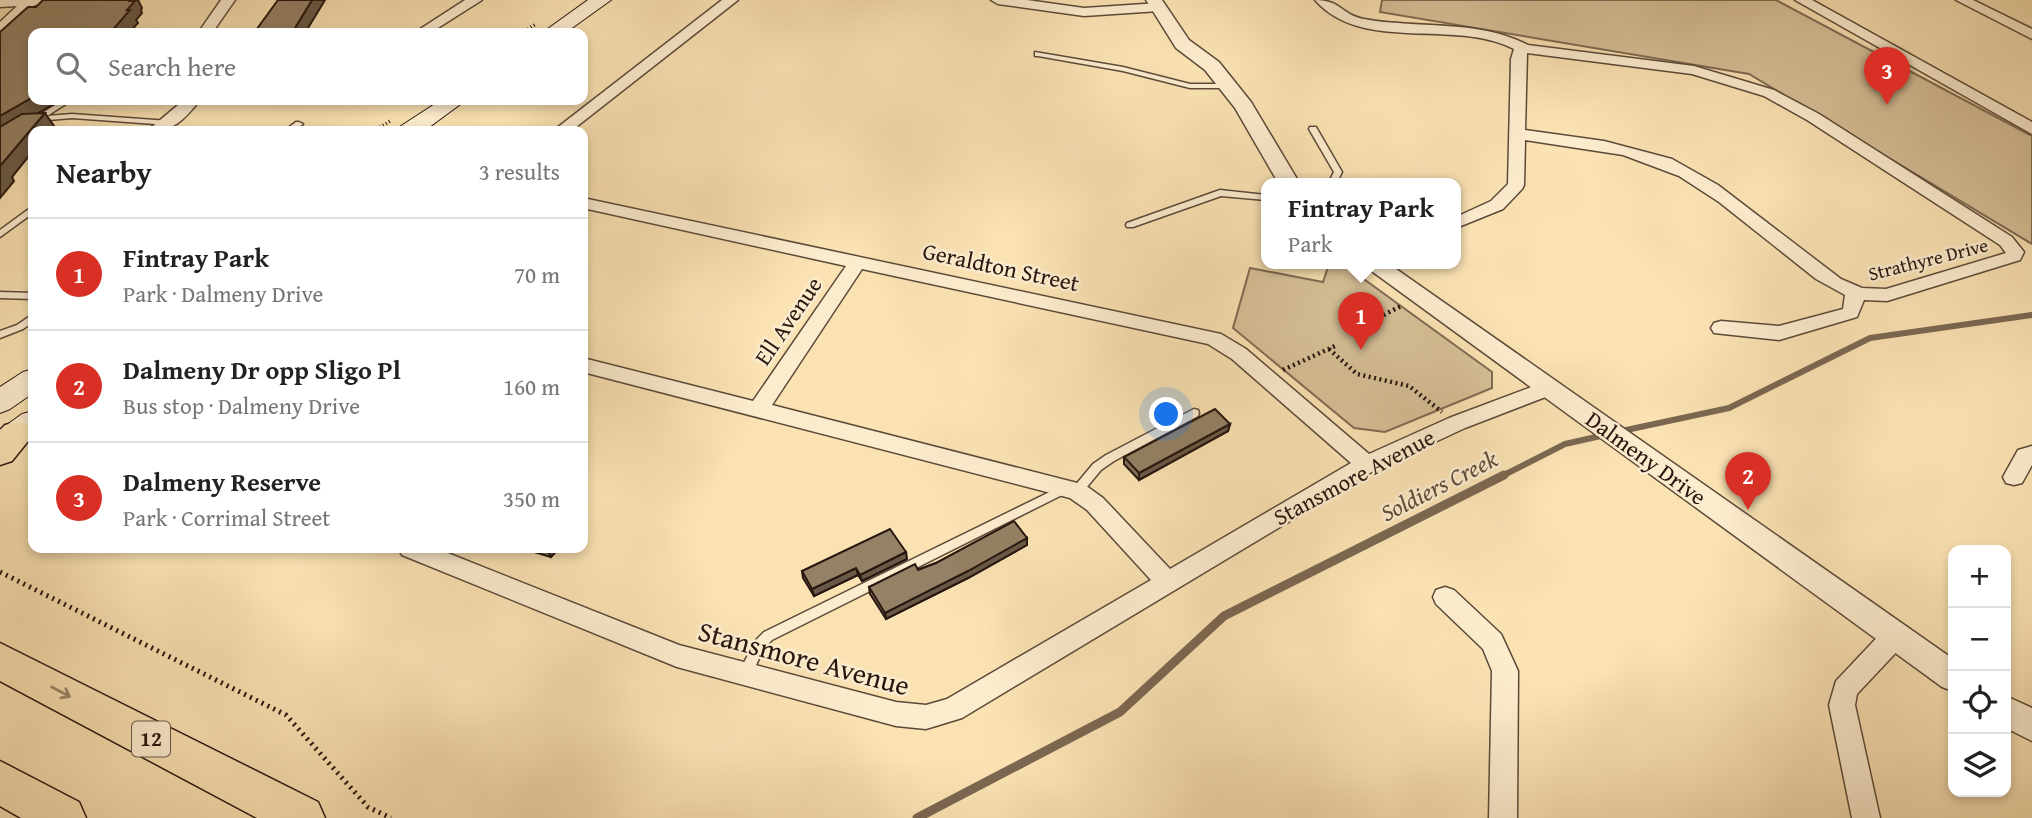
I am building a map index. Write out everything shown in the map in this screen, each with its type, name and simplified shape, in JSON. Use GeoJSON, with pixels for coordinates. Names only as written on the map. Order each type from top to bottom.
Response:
{"type":"FeatureCollection","features":[{"type":"Feature","properties":{"kind":"main road"},"geometry":{"type":"LineString","coordinates":[[559,28],[601,0]]}},
{"type":"Feature","properties":{"kind":"main road"},"geometry":{"type":"LineString","coordinates":[[416,126],[448,105]]}},
{"type":"Feature","properties":{"kind":"main road"},"geometry":{"type":"LineString","coordinates":[[0,401],[28,382]]}},
{"type":"Feature","properties":{"kind":"main road","name":"12"},"geometry":{"type":"LineString","coordinates":[[0,661],[302,818]]}},
{"type":"Feature","properties":{"kind":"main road"},"geometry":{"type":"LineString","coordinates":[[0,782],[63,818]]}},
{"type":"Feature","properties":{"kind":"street"},"geometry":{"type":"LineString","coordinates":[[0,2],[47,0]]}},
{"type":"Feature","properties":{"kind":"street"},"geometry":{"type":"LineString","coordinates":[[209,28],[229,0]]}},
{"type":"Feature","properties":{"kind":"street"},"geometry":{"type":"LineString","coordinates":[[429,28],[475,0]]}},
{"type":"Feature","properties":{"kind":"street"},"geometry":{"type":"LineString","coordinates":[[567,126],[731,0]]}},
{"type":"Feature","properties":{"kind":"street"},"geometry":{"type":"LineString","coordinates":[[998,0],[1084,12],[1156,4],[1182,44],[1206,60],[1244,106],[1286,178]]}},
{"type":"Feature","properties":{"kind":"street"},"geometry":{"type":"LineString","coordinates":[[1322,0],[1343,16],[1359,23],[1472,33],[1508,40],[1525,49],[1519,54],[1517,177],[1511,193],[1497,205],[1461,220]]}},
{"type":"Feature","properties":{"kind":"street"},"geometry":{"type":"LineString","coordinates":[[1802,0],[2032,129]]}},
{"type":"Feature","properties":{"kind":"street"},"geometry":{"type":"LineString","coordinates":[[1963,0],[2032,35]]}},
{"type":"Feature","properties":{"kind":"street"},"geometry":{"type":"LineString","coordinates":[[0,29],[31,1]]}},
{"type":"Feature","properties":{"kind":"street","name":"Strathyre Drive"},"geometry":{"type":"LineString","coordinates":[[1518,134],[1626,151],[1684,171],[1827,278],[1854,294],[1873,297],[1887,295],[2008,260],[2015,252],[2006,241],[1814,117],[1769,93],[1694,70],[1541,48],[1525,49]]}},
{"type":"Feature","properties":{"kind":"street"},"geometry":{"type":"LineString","coordinates":[[163,126],[186,105]]}},
{"type":"Feature","properties":{"kind":"street","name":"Geraldton Street"},"geometry":{"type":"LineString","coordinates":[[588,204],[1199,334],[1226,344],[1367,464]]}},
{"type":"Feature","properties":{"kind":"street","name":"Ell Avenue"},"geometry":{"type":"LineString","coordinates":[[759,408],[858,262]]}},
{"type":"Feature","properties":{"kind":"street","name":"Dalmeny Drive"},"geometry":{"type":"LineString","coordinates":[[1385,269],[1420,297],[1948,673]]}},
{"type":"Feature","properties":{"kind":"street"},"geometry":{"type":"LineString","coordinates":[[1721,328],[1779,333],[1836,319],[1850,313],[1854,306],[1854,294]]}},
{"type":"Feature","properties":{"kind":"street"},"geometry":{"type":"LineString","coordinates":[[588,370],[759,408],[1072,489],[1095,504],[1167,582]]}},
{"type":"Feature","properties":{"kind":"street","name":"Stansmore Avenue"},"geometry":{"type":"LineString","coordinates":[[432,553],[654,647],[897,714],[926,718],[953,710],[1367,464],[1457,423],[1549,388]]}},
{"type":"Feature","properties":{"kind":"street"},"geometry":{"type":"LineString","coordinates":[[2014,477],[2026,456],[2032,454]]}},
{"type":"Feature","properties":{"kind":"street"},"geometry":{"type":"LineString","coordinates":[[1444,597],[1492,642],[1505,671],[1503,818]]}},
{"type":"Feature","properties":{"kind":"street"},"geometry":{"type":"LineString","coordinates":[[1866,818],[1842,705],[1845,689],[1895,636]]}},
{"type":"Feature","properties":{"kind":"street"},"geometry":{"type":"LineString","coordinates":[[2011,714],[2032,726]]}},
{"type":"Feature","properties":{"kind":"lane"},"geometry":{"type":"LineString","coordinates":[[1038,54],[1123,69],[1190,86],[1228,86]]}},
{"type":"Feature","properties":{"kind":"lane"},"geometry":{"type":"LineString","coordinates":[[27,125],[60,105]]}},
{"type":"Feature","properties":{"kind":"lane"},"geometry":{"type":"LineString","coordinates":[[37,119],[72,116],[154,126]]}},
{"type":"Feature","properties":{"kind":"lane"},"geometry":{"type":"LineString","coordinates":[[1313,129],[1338,172],[1335,178]]}},
{"type":"Feature","properties":{"kind":"lane"},"geometry":{"type":"LineString","coordinates":[[1130,225],[1220,193],[1261,197]]}},
{"type":"Feature","properties":{"kind":"lane"},"geometry":{"type":"LineString","coordinates":[[0,233],[28,213]]}},
{"type":"Feature","properties":{"kind":"lane"},"geometry":{"type":"LineString","coordinates":[[0,295],[28,296]]}},
{"type":"Feature","properties":{"kind":"lane"},"geometry":{"type":"LineString","coordinates":[[0,335],[28,321]]}},
{"type":"Feature","properties":{"kind":"lane"},"geometry":{"type":"LineString","coordinates":[[745,674],[760,644],[768,636],[1072,489],[1110,458],[1194,413]]}},
{"type":"Feature","properties":{"kind":"path"},"geometry":{"type":"LineString","coordinates":[[1368,335],[1371,321],[1420,297]]}},
{"type":"Feature","properties":{"kind":"path"},"geometry":{"type":"LineString","coordinates":[[1266,377],[1335,346]]}},
{"type":"Feature","properties":{"kind":"path"},"geometry":{"type":"LineString","coordinates":[[1329,349],[1361,376],[1416,390],[1457,423]]}},
{"type":"Feature","properties":{"kind":"path"},"geometry":{"type":"LineString","coordinates":[[0,572],[286,715],[368,807],[391,818]]}},
{"type":"Feature","properties":{"kind":"shaded area"},"geometry":{"type":"Polygon","coordinates":[[[1382,0],[1776,0],[2032,136],[2032,244],[1749,74],[1380,12],[1382,0]]]}},
{"type":"Feature","properties":{"kind":"shaded area"},"geometry":{"type":"Polygon","coordinates":[[[1250,268],[1323,282],[1327,269],[1350,269],[1492,372],[1492,388],[1385,432],[1354,428],[1233,328],[1250,268]]]}},
{"type":"Feature","properties":{"kind":"building"},"geometry":{"type":"Polygon","coordinates":[[[43,0],[135,1],[114,28],[28,28],[28,100],[0,116],[0,32],[28,7],[36,7],[43,0]]]}},
{"type":"Feature","properties":{"kind":"building"},"geometry":{"type":"Polygon","coordinates":[[[278,0],[312,0],[295,28],[258,28],[278,0]]]}},
{"type":"Feature","properties":{"kind":"building"},"geometry":{"type":"Polygon","coordinates":[[[45,113],[34,126],[28,126],[28,133],[0,166],[0,127],[22,114],[45,113]]]}},
{"type":"Feature","properties":{"kind":"building"},"geometry":{"type":"Polygon","coordinates":[[[1215,409],[1230,424],[1139,473],[1124,457],[1215,409]]]}},
{"type":"Feature","properties":{"kind":"building"},"geometry":{"type":"Polygon","coordinates":[[[1014,521],[1027,538],[885,613],[869,587],[915,564],[918,570],[936,563],[1014,521]]]}},
{"type":"Feature","properties":{"kind":"building"},"geometry":{"type":"Polygon","coordinates":[[[890,529],[906,552],[860,575],[856,568],[812,589],[802,571],[890,529]]]}},
{"type":"Feature","properties":{"kind":"waterway","name":"Soldiers Creek"},"geometry":{"type":"LineString","coordinates":[[1617,432],[1729,408],[1870,338],[2032,315]]}},
{"type":"Feature","properties":{"kind":"waterway","name":"Soldiers Creek"},"geometry":{"type":"LineString","coordinates":[[1500,477],[1565,444],[1605,435]]}},
{"type":"Feature","properties":{"kind":"waterway","name":"Soldiers Creek"},"geometry":{"type":"LineString","coordinates":[[917,818],[1120,712],[1224,616],[1504,475]]}},
{"type":"Feature","properties":{"kind":"place","name":"Dalmeny Reserve"},"geometry":{"type":"Point","coordinates":[1887,105]}},
{"type":"Feature","properties":{"kind":"place","name":"Fintray Park"},"geometry":{"type":"Point","coordinates":[1361,350]}},
{"type":"Feature","properties":{"kind":"place","name":"Dalmeny Dr opp Sligo Pl"},"geometry":{"type":"Point","coordinates":[1748,510]}}]}
